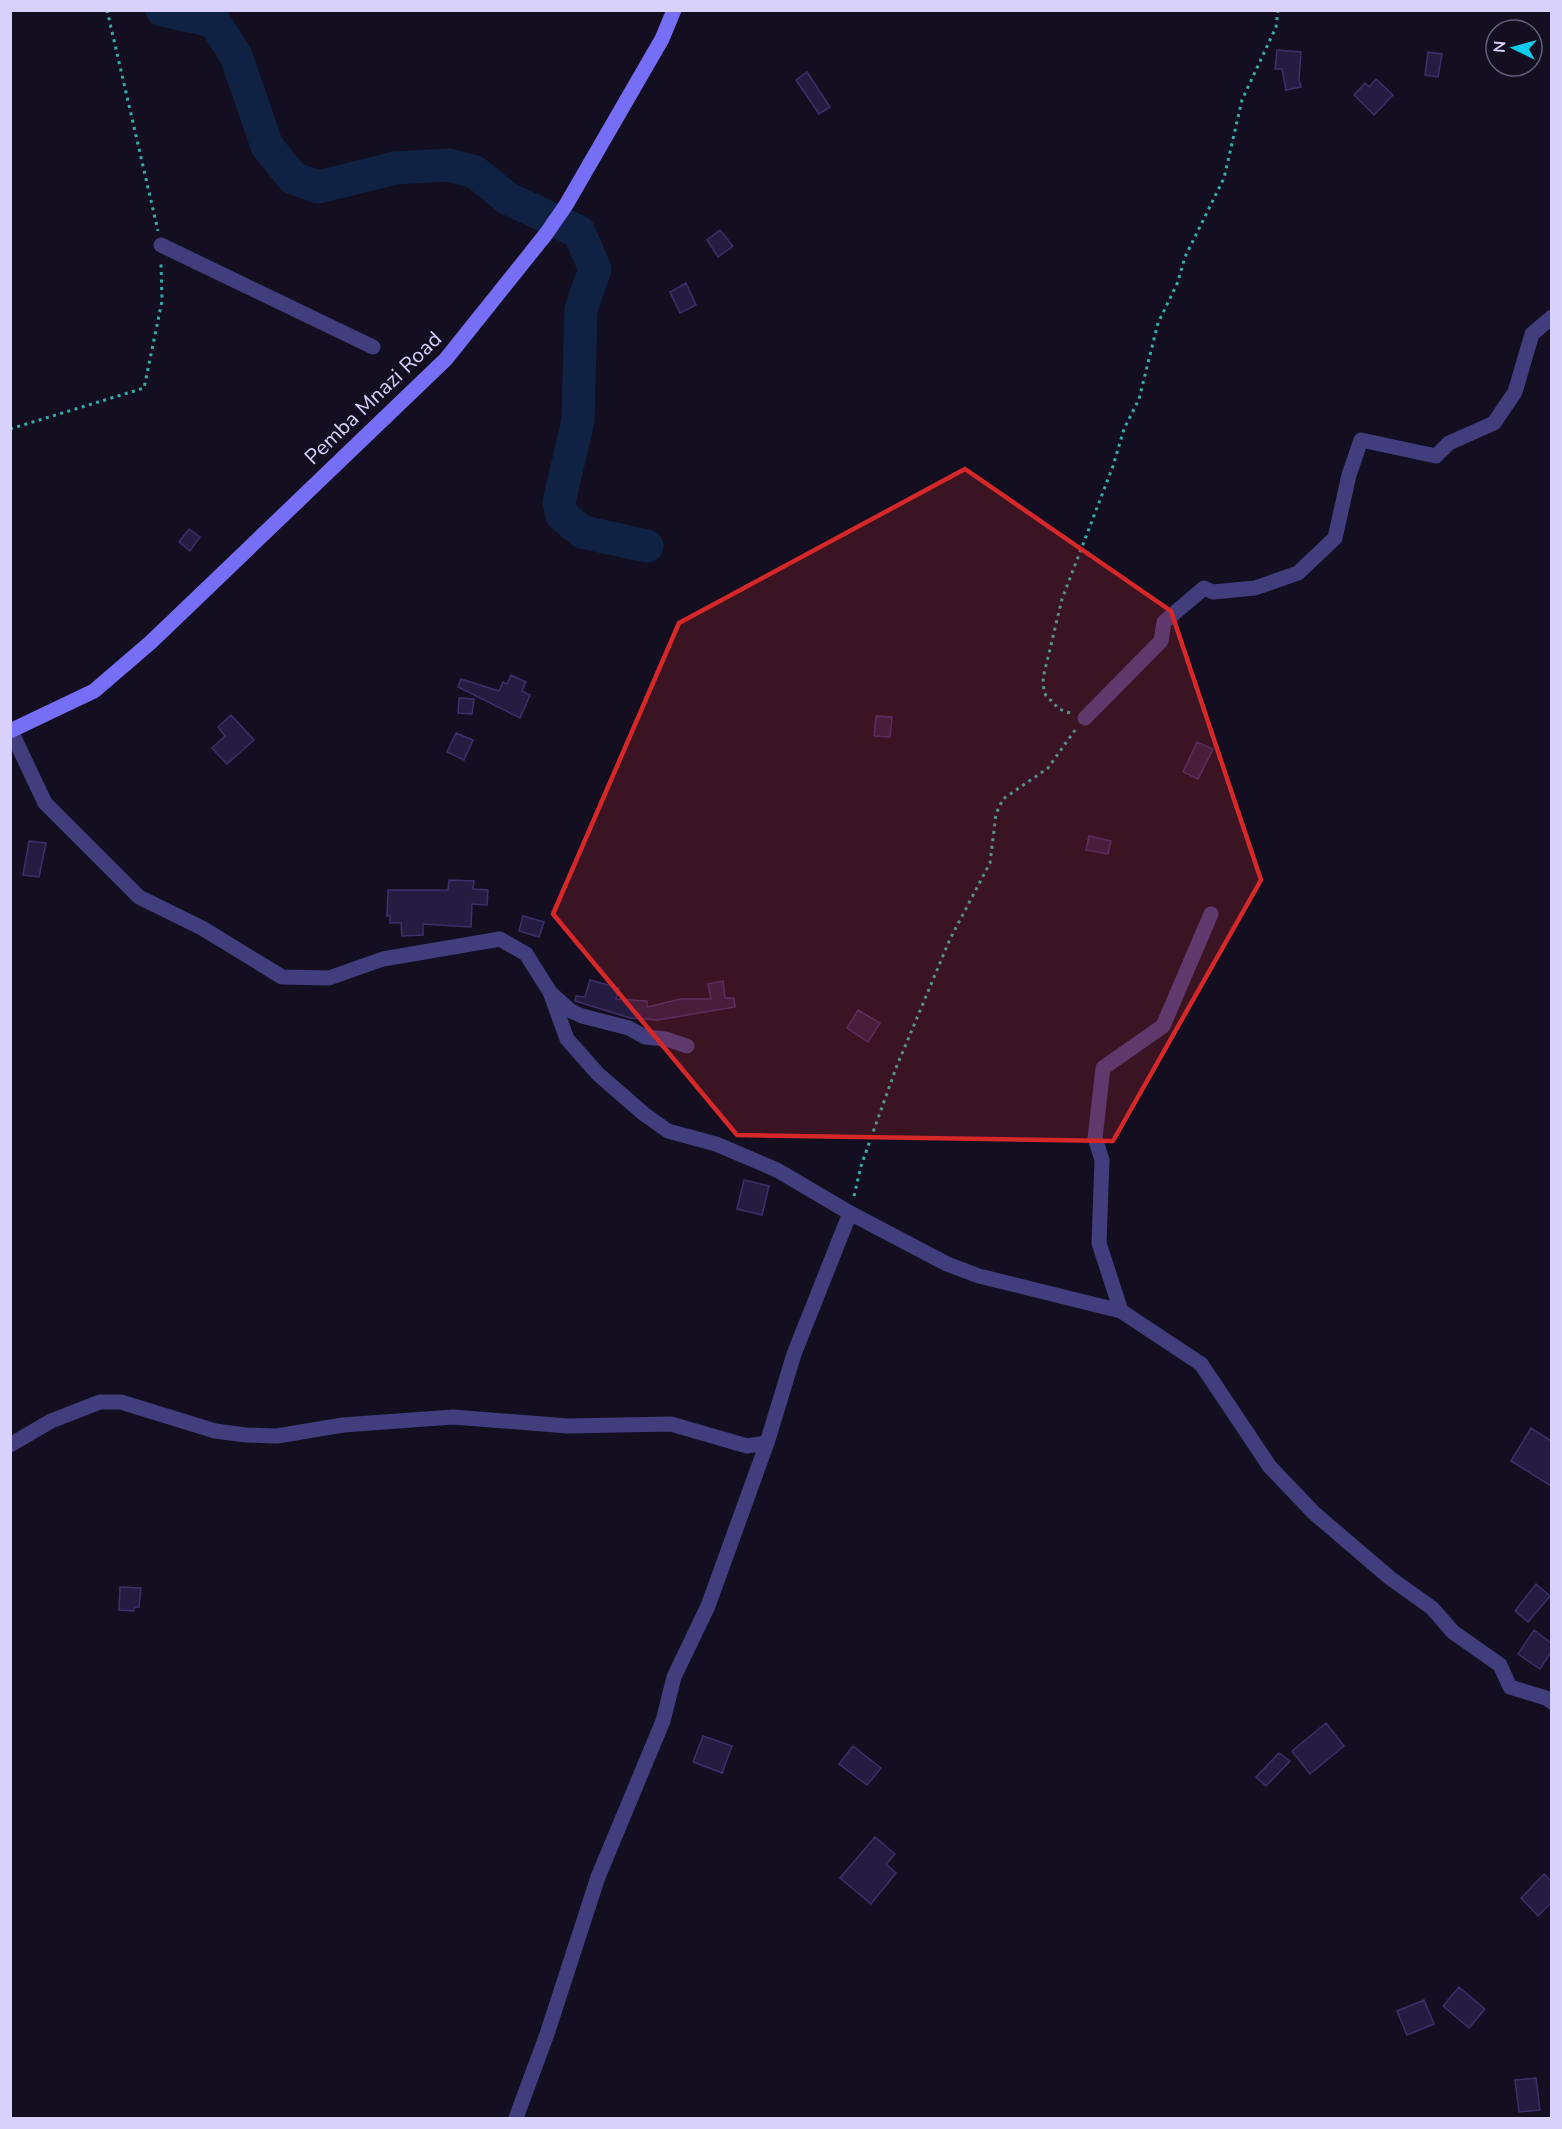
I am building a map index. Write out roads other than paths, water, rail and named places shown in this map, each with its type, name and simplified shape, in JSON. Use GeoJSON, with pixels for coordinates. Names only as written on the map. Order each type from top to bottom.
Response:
{"type":"FeatureCollection","features":[{"type":"Feature","properties":{"kind":"main road","name":"Pemba Mnazi Road"},"geometry":{"type":"LineString","coordinates":[[11,731],[94,692],[151,642],[446,359],[546,234],[566,205],[662,39],[672,11]]}},
{"type":"Feature","properties":{"kind":"street"},"geometry":{"type":"LineString","coordinates":[[161,245],[373,347]]}},
{"type":"Feature","properties":{"kind":"street"},"geometry":{"type":"LineString","coordinates":[[1084,718],[1161,641],[1164,622],[1204,588],[1213,592],[1255,588],[1298,573],[1335,538],[1349,476],[1361,440],[1436,456],[1449,443],[1494,423],[1515,392],[1533,334],[1551,317]]}},
{"type":"Feature","properties":{"kind":"street"},"geometry":{"type":"LineString","coordinates":[[11,731],[45,804],[139,897],[202,927],[282,977],[329,978],[383,958],[500,939],[526,954],[550,992],[567,1040],[598,1074],[644,1114],[668,1131],[716,1144],[777,1170],[850,1213],[946,1264],[979,1276],[1121,1311],[1201,1364],[1270,1467],[1314,1514],[1390,1578],[1432,1608],[1453,1632],[1500,1665],[1510,1687],[1546,1698],[1551,1702]]}},
{"type":"Feature","properties":{"kind":"street"},"geometry":{"type":"LineString","coordinates":[[1121,1311],[1099,1243],[1102,1160],[1095,1138],[1103,1068],[1163,1026],[1211,914]]}},
{"type":"Feature","properties":{"kind":"street"},"geometry":{"type":"LineString","coordinates":[[550,992],[571,1011],[582,1016],[629,1028],[645,1037],[666,1039],[687,1046]]}},
{"type":"Feature","properties":{"kind":"street"},"geometry":{"type":"LineString","coordinates":[[516,2118],[547,2034],[598,1877],[663,1721],[674,1677],[708,1606],[767,1443],[794,1354],[850,1213]]}},
{"type":"Feature","properties":{"kind":"street"},"geometry":{"type":"LineString","coordinates":[[10,1444],[51,1421],[100,1402],[120,1402],[215,1431],[246,1435],[277,1436],[343,1425],[453,1417],[568,1426],[671,1424],[747,1446],[767,1443]]}},
{"type":"Feature","properties":{"kind":"waterway"},"geometry":{"type":"LineString","coordinates":[[162,10],[214,21],[236,56],[267,146],[293,178],[318,187],[395,168],[449,165],[475,172],[507,198],[579,232],[595,269],[581,309],[578,421],[559,502],[562,515],[582,532],[647,546]]}}]}
